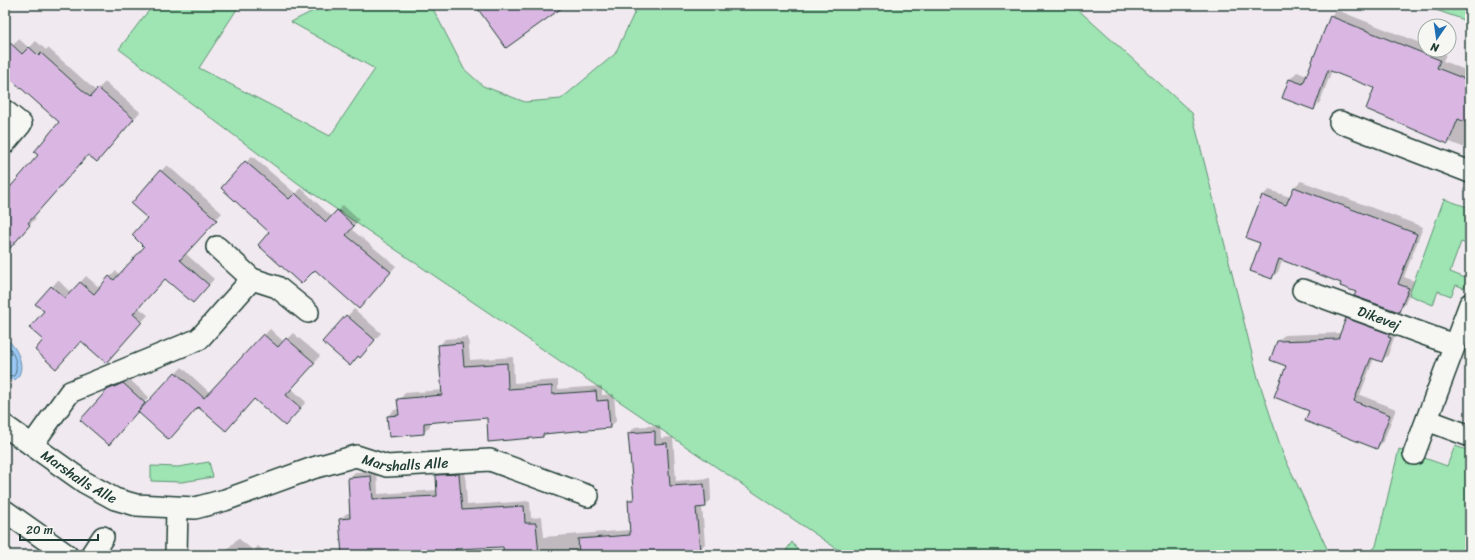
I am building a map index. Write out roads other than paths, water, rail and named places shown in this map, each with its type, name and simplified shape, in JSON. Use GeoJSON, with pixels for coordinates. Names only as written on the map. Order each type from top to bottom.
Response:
{"type":"FeatureCollection","features":[{"type":"Feature","properties":{"kind":"street"},"geometry":{"type":"LineString","coordinates":[[5,110],[21,124],[5,143]]}},
{"type":"Feature","properties":{"kind":"street"},"geometry":{"type":"LineString","coordinates":[[1340,122],[1470,172]]}},
{"type":"Feature","properties":{"kind":"street"},"geometry":{"type":"LineString","coordinates":[[217,247],[252,279],[277,287],[308,312]]}},
{"type":"Feature","properties":{"kind":"street","name":"Marshalls Alle"},"geometry":{"type":"LineString","coordinates":[[32,445],[70,392],[200,339],[252,279]]}},
{"type":"Feature","properties":{"kind":"street","name":"Dikevej"},"geometry":{"type":"LineString","coordinates":[[1304,290],[1454,345]]}},
{"type":"Feature","properties":{"kind":"street"},"geometry":{"type":"LineString","coordinates":[[1414,454],[1470,304]]}},
{"type":"Feature","properties":{"kind":"street"},"geometry":{"type":"LineString","coordinates":[[1426,420],[1470,436]]}},
{"type":"Feature","properties":{"kind":"street","name":"Marshalls Alle"},"geometry":{"type":"LineString","coordinates":[[5,426],[84,482],[115,499],[136,505],[195,508],[225,500],[313,468],[356,456],[387,466],[490,460],[588,496]]}},
{"type":"Feature","properties":{"kind":"street"},"geometry":{"type":"LineString","coordinates":[[176,555],[177,508]]}},
{"type":"Feature","properties":{"kind":"street"},"geometry":{"type":"LineString","coordinates":[[5,511],[67,555]]}},
{"type":"Feature","properties":{"kind":"street"},"geometry":{"type":"LineString","coordinates":[[91,555],[103,537]]}},
{"type":"Feature","properties":{"kind":"water"},"geometry":{"type":"Polygon","coordinates":[[[5,338],[17,352],[21,364],[21,370],[15,380],[5,378],[5,338]]]}}]}
